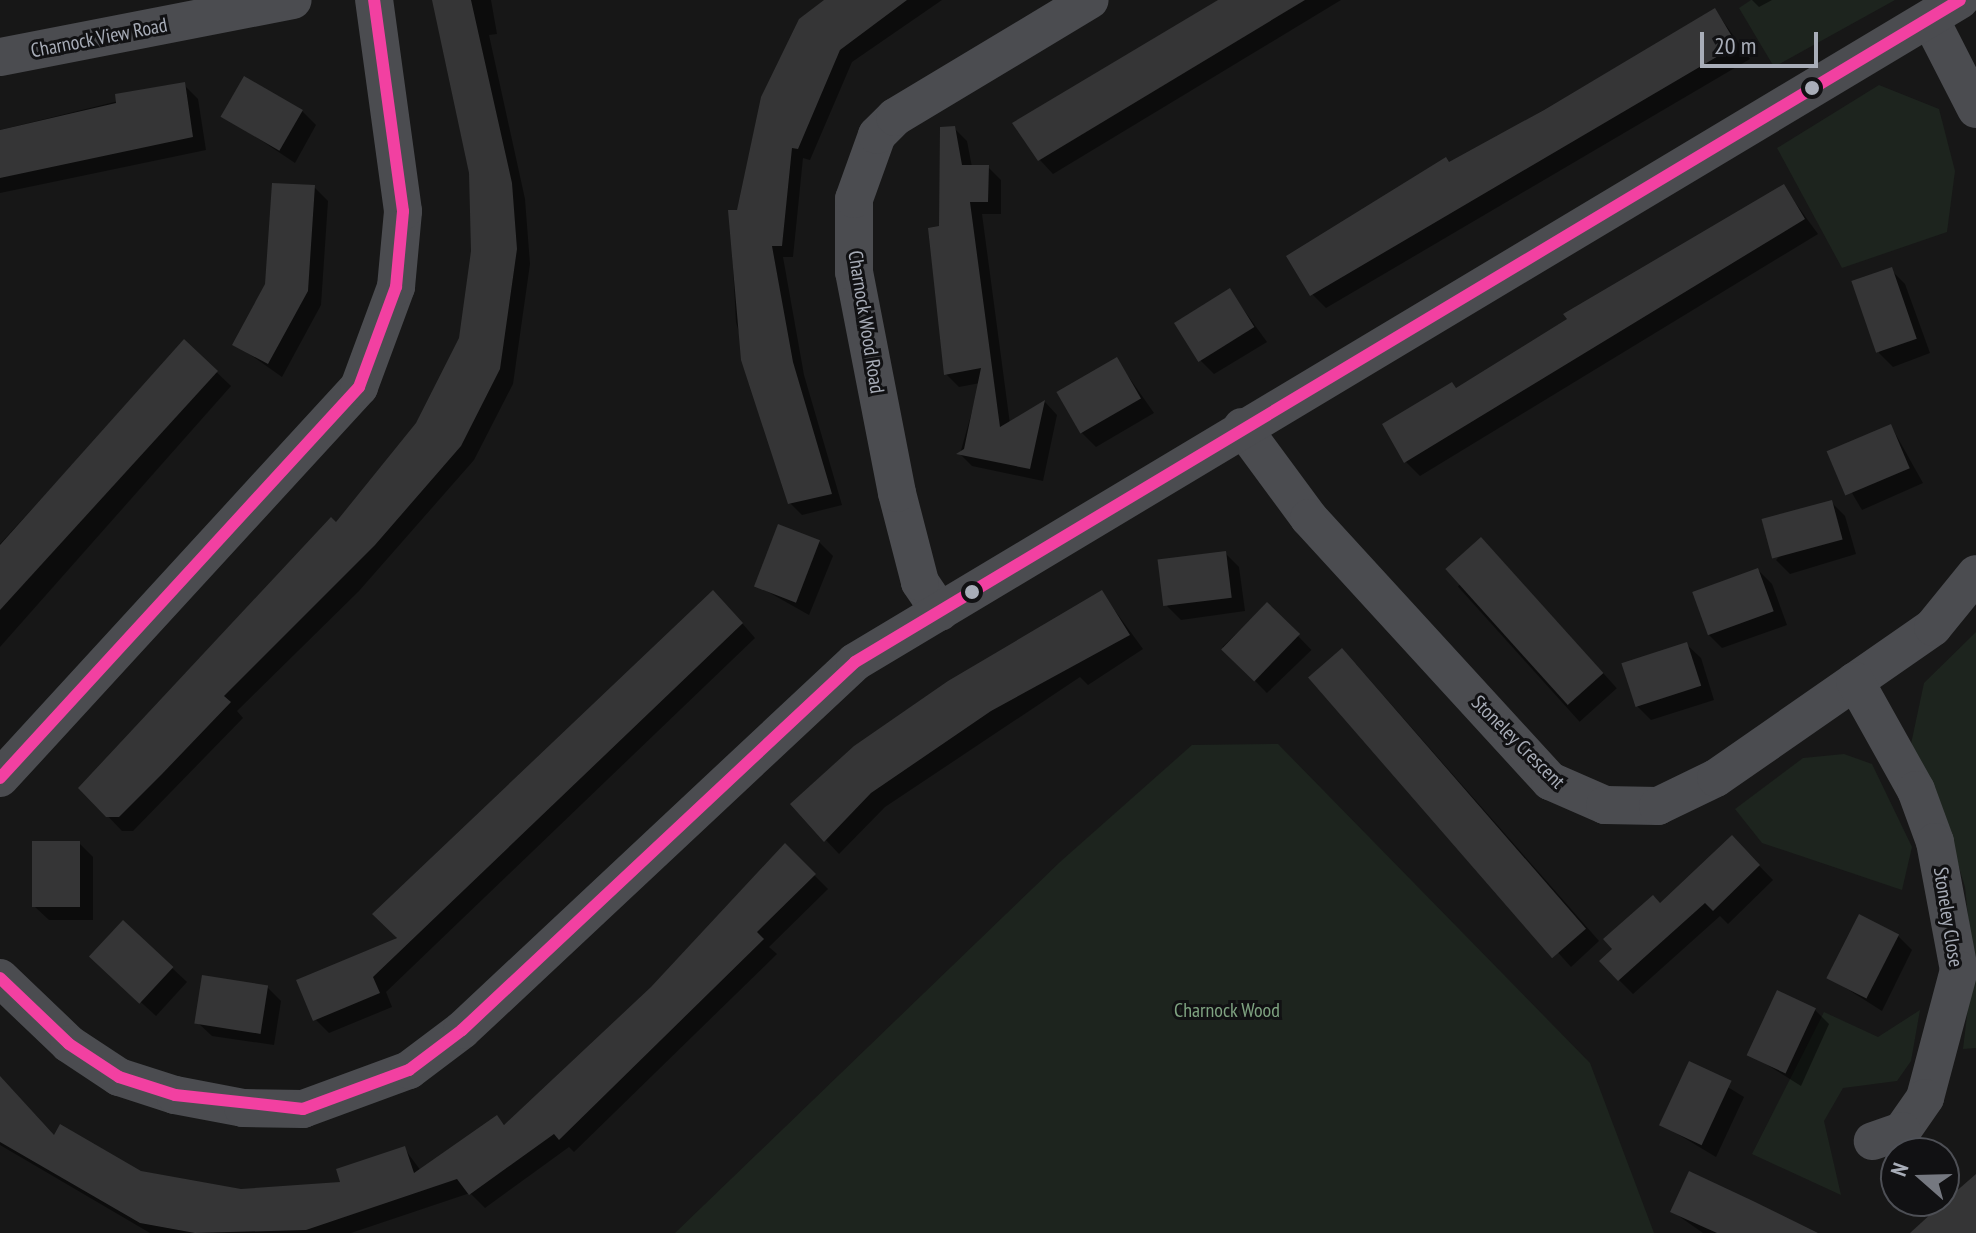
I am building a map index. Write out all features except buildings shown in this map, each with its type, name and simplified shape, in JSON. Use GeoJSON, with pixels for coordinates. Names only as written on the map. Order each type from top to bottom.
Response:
{"type":"FeatureCollection","features":[{"type":"Feature","properties":{"kind":"street","name":"Charnock View Road"},"geometry":{"type":"LineString","coordinates":[[0,57],[292,0]]}},
{"type":"Feature","properties":{"kind":"street"},"geometry":{"type":"LineString","coordinates":[[0,778],[359,387],[396,287],[403,211],[374,0]]}},
{"type":"Feature","properties":{"kind":"street","name":"Charnock Wood Road"},"geometry":{"type":"LineString","coordinates":[[940,612],[920,582],[897,493],[854,272],[854,199],[877,135],[895,117],[1090,0]]}},
{"type":"Feature","properties":{"kind":"street"},"geometry":{"type":"LineString","coordinates":[[0,978],[69,1044],[119,1077],[243,1108],[303,1109],[351,1096],[409,1070],[462,1030],[802,705],[855,662],[1242,427],[1945,9],[1976,109]]}},
{"type":"Feature","properties":{"kind":"street","name":"Stoneley Crescent"},"geometry":{"type":"LineString","coordinates":[[1242,427],[1309,518],[1550,781],[1579,800],[1632,808],[1685,796],[1933,627],[1976,574]]}},
{"type":"Feature","properties":{"kind":"street","name":"Stoneley Close"},"geometry":{"type":"LineString","coordinates":[[1855,681],[1916,790],[1935,842],[1959,970],[1925,1098],[1902,1131],[1873,1141]]}},
{"type":"Feature","properties":{"kind":"green space"},"geometry":{"type":"Polygon","coordinates":[[[1751,0],[1895,0],[1774,67],[1739,8],[1751,0]]]}},
{"type":"Feature","properties":{"kind":"green space"},"geometry":{"type":"Polygon","coordinates":[[[1879,85],[1939,109],[1955,171],[1947,232],[1842,268],[1777,148],[1879,85]]]}},
{"type":"Feature","properties":{"kind":"green space"},"geometry":{"type":"Polygon","coordinates":[[[1976,632],[1976,1048],[1963,1049],[1973,966],[1965,887],[1935,789],[1911,744],[1924,683],[1976,632]]]}},
{"type":"Feature","properties":{"kind":"green space","name":"Charnock Wood"},"geometry":{"type":"Polygon","coordinates":[[[1278,744],[1590,1063],[1654,1233],[675,1233],[1060,862],[1192,745],[1278,744]]]}},
{"type":"Feature","properties":{"kind":"green space"},"geometry":{"type":"Polygon","coordinates":[[[1844,754],[1872,764],[1912,847],[1902,890],[1762,843],[1735,809],[1803,758],[1844,754]]]}},
{"type":"Feature","properties":{"kind":"green space"},"geometry":{"type":"Polygon","coordinates":[[[1920,1010],[1911,1061],[1897,1081],[1843,1088],[1824,1121],[1841,1195],[1752,1154],[1824,1012],[1878,1037],[1920,1010]]]}},
{"type":"Feature","properties":{"kind":"transit line"},"geometry":{"type":"LineString","coordinates":[[0,778],[359,387],[396,287],[403,211],[374,0]]}},
{"type":"Feature","properties":{"kind":"transit line"},"geometry":{"type":"LineString","coordinates":[[0,978],[69,1044],[119,1077],[175,1095],[303,1109],[409,1070],[462,1030],[855,662],[1960,0]]}}]}
